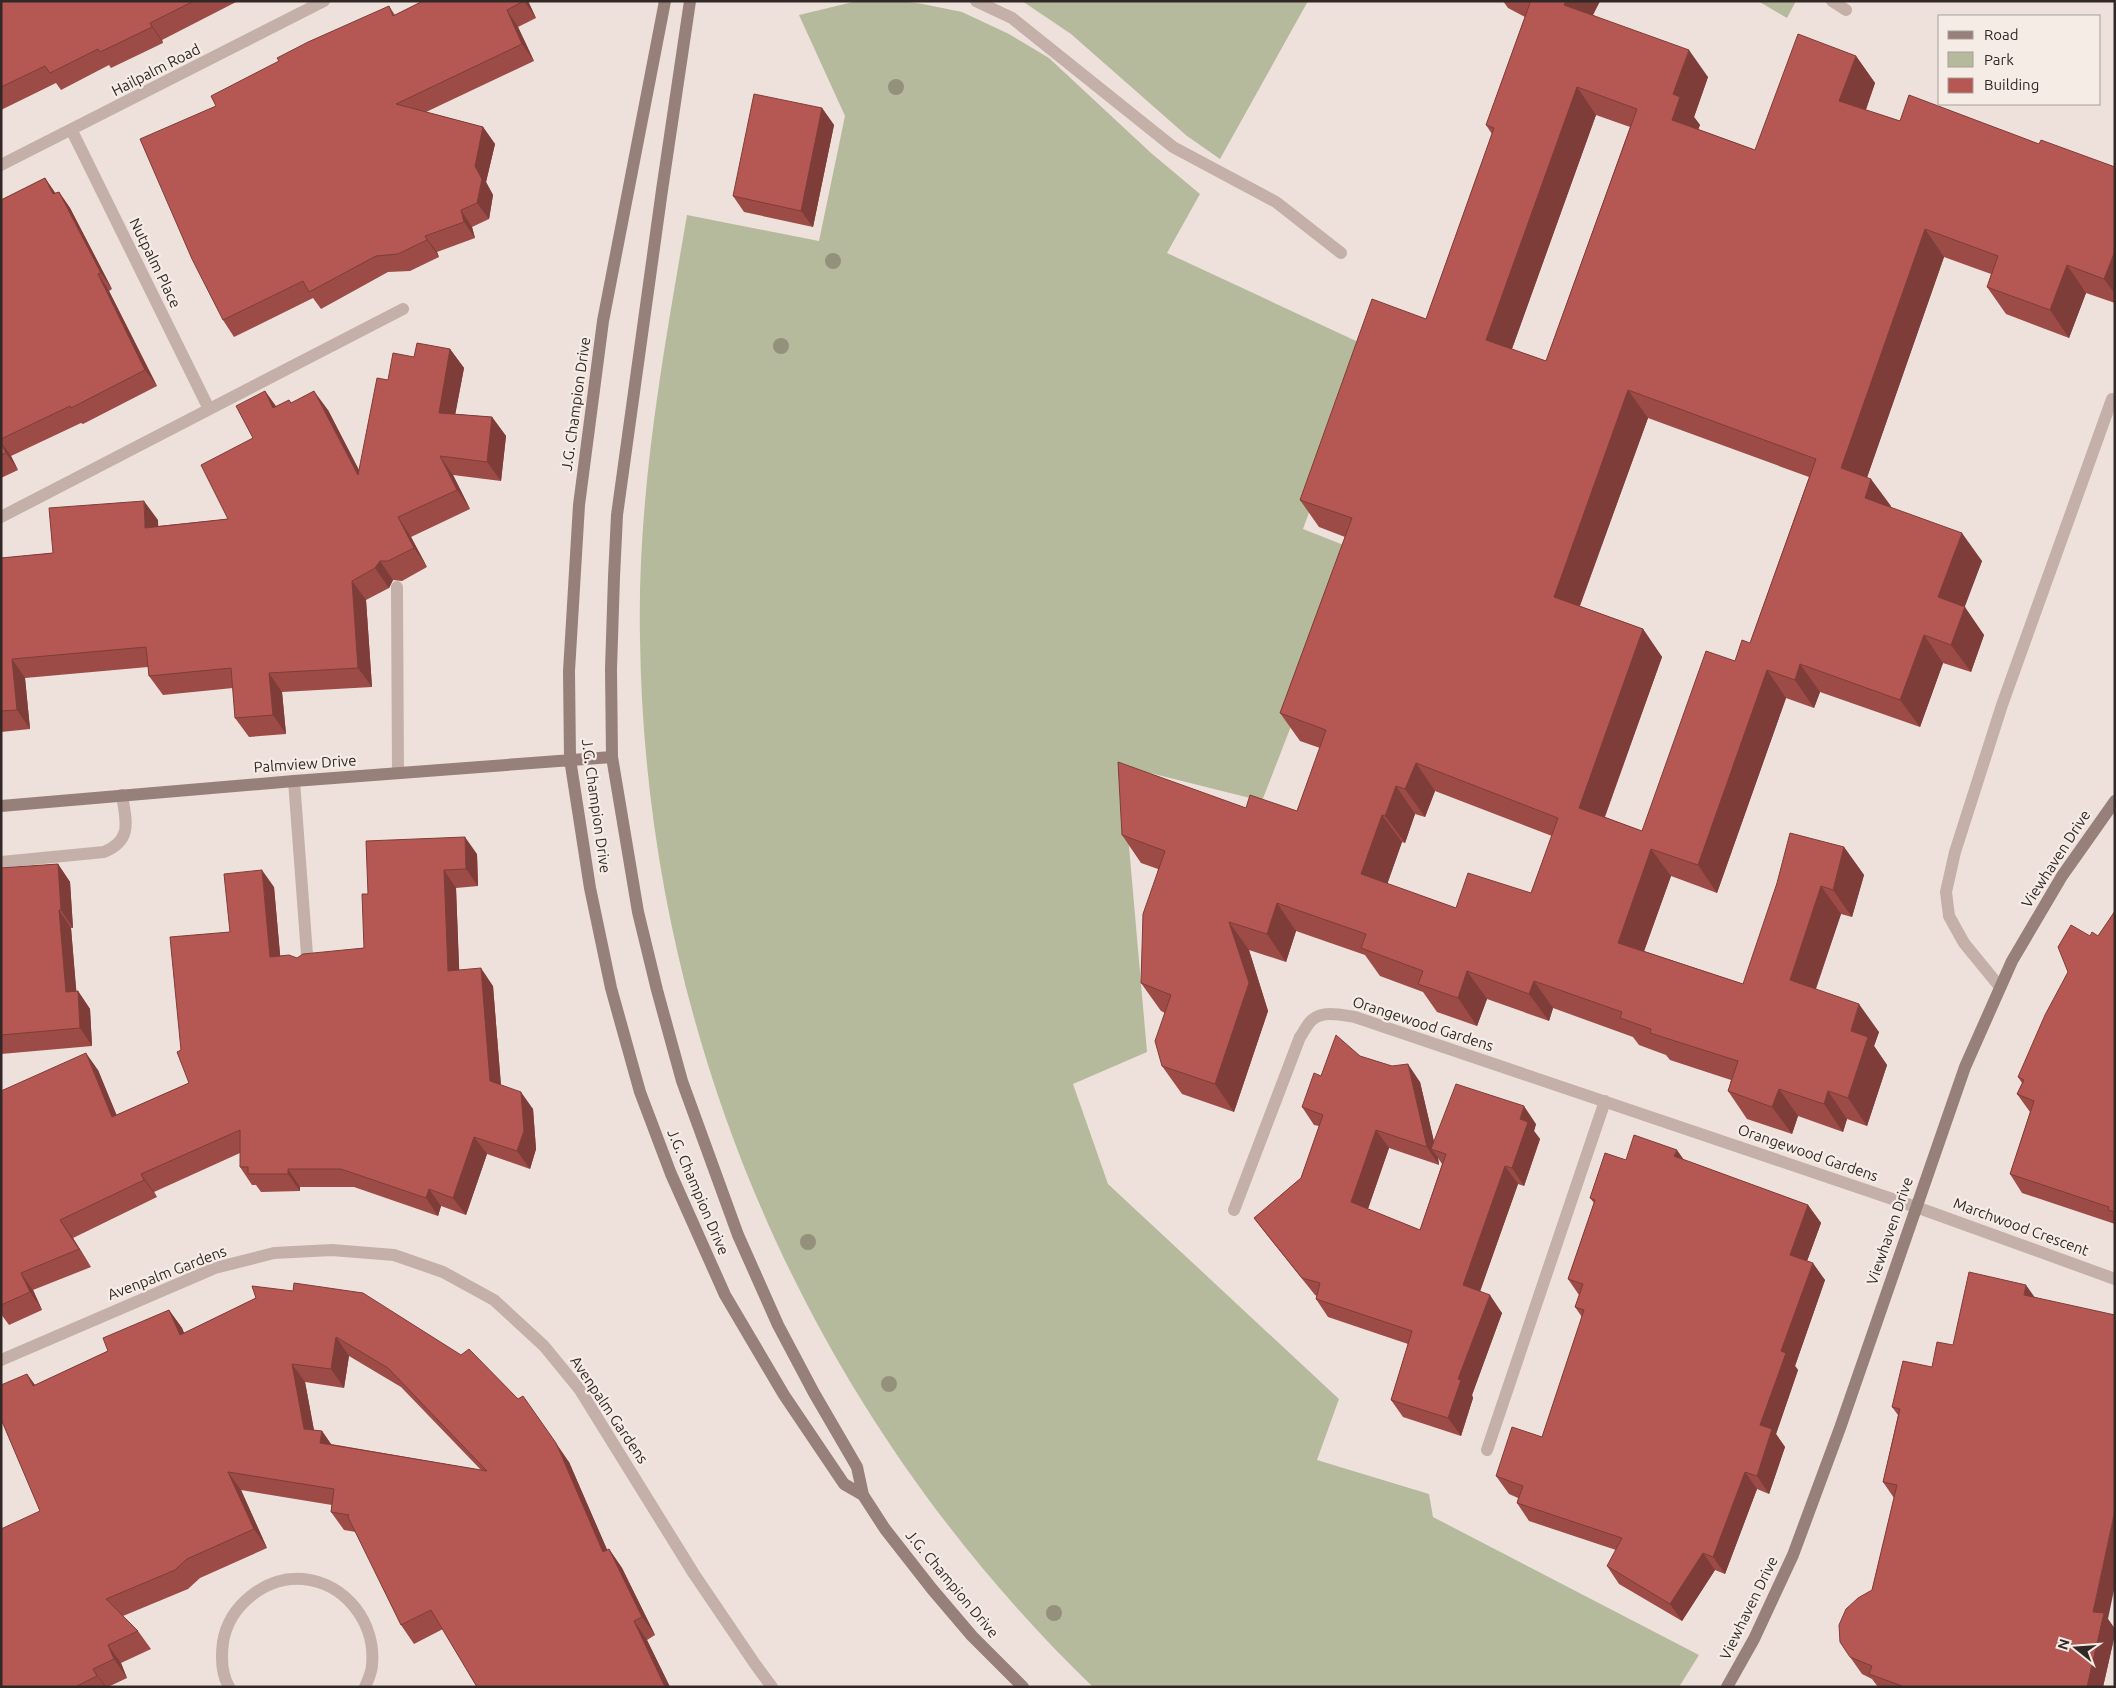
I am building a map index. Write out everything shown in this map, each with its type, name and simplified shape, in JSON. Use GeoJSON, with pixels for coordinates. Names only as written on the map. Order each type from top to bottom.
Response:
{"type":"FeatureCollection","features":[{"type":"Feature","properties":{"kind":"main road","name":"J.G. Champion Drive"},"geometry":{"type":"LineString","coordinates":[[665,1],[603,321],[579,505],[569,671],[570,760],[590,888],[611,988],[640,1092],[671,1174],[725,1295],[784,1395],[844,1484],[863,1495]]}},
{"type":"Feature","properties":{"kind":"main road","name":"J.G. Champion Drive"},"geometry":{"type":"LineString","coordinates":[[690,1],[663,180],[617,515],[611,669],[612,757],[638,912],[682,1081],[738,1235],[778,1324],[814,1393],[857,1467],[863,1495],[885,1529],[972,1636],[1023,1687]]}},
{"type":"Feature","properties":{"kind":"main road","name":"Palmview Drive"},"geometry":{"type":"LineString","coordinates":[[1,806],[612,757]]}},
{"type":"Feature","properties":{"kind":"main road","name":"Viewhaven Drive"},"geometry":{"type":"LineString","coordinates":[[1727,1687],[1754,1639],[1793,1555],[1843,1419],[1965,1067],[2000,987],[2012,961],[2062,876],[2115,801]]}},
{"type":"Feature","properties":{"kind":"street","name":"Hailpalm Road"},"geometry":{"type":"LineString","coordinates":[[1,165],[72,131],[324,1]]}},
{"type":"Feature","properties":{"kind":"street"},"geometry":{"type":"LineString","coordinates":[[976,1],[1012,18],[1173,147],[1276,202],[1341,253]]}},
{"type":"Feature","properties":{"kind":"street"},"geometry":{"type":"LineString","coordinates":[[1832,1],[1846,10]]}},
{"type":"Feature","properties":{"kind":"street","name":"Nutpalm Place"},"geometry":{"type":"LineString","coordinates":[[72,131],[209,409]]}},
{"type":"Feature","properties":{"kind":"street"},"geometry":{"type":"LineString","coordinates":[[1,517],[403,309]]}},
{"type":"Feature","properties":{"kind":"street"},"geometry":{"type":"LineString","coordinates":[[2000,987],[1964,943],[1949,916],[1946,892],[1955,852],[2002,705],[2112,399]]}},
{"type":"Feature","properties":{"kind":"street"},"geometry":{"type":"LineString","coordinates":[[397,587],[398,773]]}},
{"type":"Feature","properties":{"kind":"street"},"geometry":{"type":"LineString","coordinates":[[294,781],[308,968]]}},
{"type":"Feature","properties":{"kind":"street"},"geometry":{"type":"LineString","coordinates":[[1,862],[104,852],[114,848],[123,839],[126,826],[122,795]]}},
{"type":"Feature","properties":{"kind":"street","name":"Orangewood Gardens"},"geometry":{"type":"LineString","coordinates":[[1234,1210],[1300,1037],[1312,1020],[1336,1013],[1355,1017],[1916,1206]]}},
{"type":"Feature","properties":{"kind":"street"},"geometry":{"type":"LineString","coordinates":[[1487,1450],[1605,1101]]}},
{"type":"Feature","properties":{"kind":"street","name":"Marchwood Crescent"},"geometry":{"type":"LineString","coordinates":[[1916,1206],[2115,1279]]}},
{"type":"Feature","properties":{"kind":"street","name":"Avenpalm Gardens"},"geometry":{"type":"LineString","coordinates":[[1,1360],[215,1268],[274,1253],[332,1250],[394,1256],[443,1272],[494,1300],[544,1346],[580,1390],[694,1574],[772,1687]]}},
{"type":"Feature","properties":{"kind":"street"},"geometry":{"type":"LineString","coordinates":[[223,1685],[221,1656],[225,1632],[236,1609],[255,1592],[278,1582],[302,1579],[327,1585],[347,1598],[363,1618],[372,1642],[372,1666],[365,1687]]}},
{"type":"Feature","properties":{"kind":"green space"},"geometry":{"type":"Polygon","coordinates":[[[857,1],[902,1],[962,12],[1009,34],[1049,58],[1151,153],[1200,194],[1167,253],[1369,347],[1303,529],[1359,551],[1262,801],[1122,766],[1147,1052],[1073,1084],[1108,1184],[1339,1399],[1317,1460],[1429,1494],[1433,1517],[1699,1655],[1679,1687],[1093,1687],[992,1579],[902,1462],[825,1338],[761,1208],[710,1072],[673,931],[649,786],[640,638],[640,585],[647,478],[653,425],[687,215],[819,241],[845,116],[799,15],[857,1]]]}},
{"type":"Feature","properties":{"kind":"green space"},"geometry":{"type":"Polygon","coordinates":[[[1022,1],[1308,1],[1220,159],[1187,136],[1071,34],[1022,1]]]}},
{"type":"Feature","properties":{"kind":"green space"},"geometry":{"type":"Polygon","coordinates":[[[1758,1],[1796,1],[1787,18],[1758,1]]]}},
{"type":"Feature","properties":{"kind":"building"},"geometry":{"type":"Polygon","coordinates":[[[1,1],[194,1],[150,23],[152,27],[100,52],[98,49],[50,73],[45,66],[1,87],[1,1]]]}},
{"type":"Feature","properties":{"kind":"building"},"geometry":{"type":"Polygon","coordinates":[[[423,1],[524,1],[507,10],[522,44],[396,104],[483,127],[475,166],[482,179],[477,203],[461,210],[464,222],[425,236],[427,240],[398,254],[376,256],[309,292],[303,281],[223,320],[192,259],[140,139],[216,106],[211,96],[279,61],[277,58],[308,42],[389,6],[393,16],[423,1]]]}},
{"type":"Feature","properties":{"kind":"building"},"geometry":{"type":"Polygon","coordinates":[[[1527,1],[1566,1],[1564,5],[1689,50],[1673,94],[1680,97],[1672,120],[1755,150],[1798,34],[1856,56],[1839,101],[1900,121],[1909,95],[2039,144],[2041,140],[2115,167],[2115,251],[2104,279],[2067,265],[2050,310],[1987,287],[1998,256],[1925,229],[1841,468],[1871,479],[1865,498],[1962,533],[1938,597],[1965,607],[1951,645],[1924,635],[1900,700],[1800,664],[1795,680],[1767,670],[1698,865],[1651,849],[1618,943],[1743,984],[1777,883],[1790,833],[1844,847],[1833,890],[1821,886],[1790,980],[1859,1004],[1851,1031],[1868,1037],[1848,1098],[1828,1091],[1824,1104],[1779,1089],[1772,1107],[1728,1091],[1738,1061],[1650,1033],[1651,1029],[1620,1018],[1622,1012],[1534,981],[1529,994],[1467,971],[1458,998],[1418,984],[1423,971],[1361,948],[1366,934],[1277,903],[1267,934],[1229,922],[1249,983],[1215,1084],[1162,1066],[1155,1041],[1171,995],[1141,983],[1143,914],[1165,851],[1122,835],[1118,762],[1246,808],[1250,795],[1297,811],[1326,730],[1280,713],[1352,518],[1300,500],[1372,299],[1426,319],[1494,128],[1486,125],[1530,3],[1527,1]],[[1577,87],[1486,340],[1546,361],[1637,109],[1577,87]],[[1628,390],[1554,597],[1643,629],[1579,808],[1642,831],[1706,651],[1735,661],[1742,640],[1750,643],[1816,459],[1628,390]],[[1416,763],[1405,789],[1396,786],[1385,816],[1382,815],[1361,874],[1456,908],[1468,873],[1531,893],[1558,818],[1416,763]]]}},
{"type":"Feature","properties":{"kind":"building"},"geometry":{"type":"Polygon","coordinates":[[[754,94],[822,108],[801,211],[733,196],[754,94]]]}},
{"type":"Feature","properties":{"kind":"building"},"geometry":{"type":"Polygon","coordinates":[[[45,178],[53,194],[59,192],[101,273],[98,274],[145,370],[71,408],[70,406],[1,439],[1,200],[45,178]]]}},
{"type":"Feature","properties":{"kind":"building"},"geometry":{"type":"Polygon","coordinates":[[[417,343],[450,349],[439,413],[492,417],[487,462],[440,456],[457,490],[398,517],[414,548],[388,561],[380,561],[375,568],[352,581],[358,668],[269,673],[273,715],[235,718],[231,668],[149,676],[146,647],[12,659],[17,710],[1,711],[1,558],[53,553],[49,508],[144,501],[145,528],[228,519],[201,465],[253,438],[236,406],[265,391],[273,408],[289,400],[291,403],[314,391],[358,475],[377,378],[388,380],[393,353],[414,357],[417,343]]]}},
{"type":"Feature","properties":{"kind":"building"},"geometry":{"type":"Polygon","coordinates":[[[1,443],[6,453],[1,455],[1,443]]]}},
{"type":"Feature","properties":{"kind":"building"},"geometry":{"type":"Polygon","coordinates":[[[465,837],[466,869],[444,870],[448,971],[481,968],[490,1081],[521,1092],[524,1131],[517,1151],[474,1137],[453,1198],[429,1189],[426,1198],[341,1169],[288,1169],[288,1174],[248,1174],[248,1167],[240,1167],[240,1130],[141,1174],[144,1180],[60,1220],[79,1249],[21,1273],[30,1292],[1,1305],[1,1091],[86,1053],[112,1117],[189,1083],[177,1052],[181,1050],[170,937],[230,932],[224,874],[262,870],[270,957],[289,955],[297,958],[303,954],[364,948],[362,894],[368,894],[366,841],[465,837]]]}},
{"type":"Feature","properties":{"kind":"building"},"geometry":{"type":"Polygon","coordinates":[[[58,864],[61,910],[59,910],[66,992],[78,991],[80,1028],[1,1035],[1,868],[58,864]]]}},
{"type":"Feature","properties":{"kind":"building"},"geometry":{"type":"Polygon","coordinates":[[[2115,911],[2115,1212],[2108,1210],[2109,1207],[2010,1174],[2034,1101],[2017,1094],[2024,1080],[2018,1077],[2045,1015],[2068,972],[2058,947],[2071,925],[2090,936],[2092,932],[2098,936],[2115,911]]]}},
{"type":"Feature","properties":{"kind":"building"},"geometry":{"type":"Polygon","coordinates":[[[1336,1035],[1360,1056],[1392,1066],[1408,1064],[1427,1147],[1376,1130],[1351,1202],[1420,1230],[1446,1154],[1431,1149],[1456,1084],[1524,1106],[1520,1119],[1528,1122],[1512,1168],[1505,1166],[1463,1285],[1490,1295],[1458,1379],[1461,1380],[1448,1418],[1391,1400],[1412,1331],[1316,1299],[1320,1283],[1302,1278],[1254,1218],[1301,1178],[1323,1115],[1302,1107],[1314,1073],[1321,1076],[1336,1035]]]}},
{"type":"Feature","properties":{"kind":"building"},"geometry":{"type":"Polygon","coordinates":[[[1634,1135],[1677,1150],[1674,1156],[1808,1205],[1790,1255],[1813,1263],[1781,1351],[1786,1353],[1760,1425],[1772,1429],[1757,1476],[1745,1472],[1713,1557],[1703,1553],[1670,1604],[1607,1566],[1622,1538],[1517,1503],[1523,1486],[1496,1476],[1512,1427],[1542,1437],[1584,1310],[1575,1307],[1583,1284],[1568,1279],[1595,1200],[1590,1198],[1605,1153],[1626,1160],[1634,1135]]]}},
{"type":"Feature","properties":{"kind":"building"},"geometry":{"type":"Polygon","coordinates":[[[1969,1272],[2026,1285],[2024,1295],[2115,1315],[2115,1510],[2093,1612],[2104,1613],[2087,1687],[1905,1687],[1869,1674],[1872,1666],[1850,1657],[1840,1642],[1839,1625],[1846,1609],[1858,1598],[1872,1590],[1897,1485],[1883,1482],[1900,1409],[1892,1407],[1903,1361],[1932,1367],[1937,1342],[1953,1345],[1969,1272]]]}},
{"type":"Feature","properties":{"kind":"building"},"geometry":{"type":"Polygon","coordinates":[[[294,1283],[363,1293],[461,1355],[469,1349],[518,1399],[523,1396],[556,1443],[603,1552],[609,1549],[642,1617],[634,1621],[665,1687],[477,1687],[431,1610],[401,1625],[348,1517],[349,1515],[331,1512],[334,1489],[228,1472],[254,1529],[187,1559],[175,1570],[106,1599],[138,1631],[108,1645],[114,1659],[93,1669],[97,1676],[75,1687],[1,1687],[1,1529],[40,1511],[1,1419],[1,1385],[27,1374],[33,1386],[108,1351],[103,1338],[169,1310],[180,1335],[256,1298],[252,1286],[293,1291],[294,1283]],[[336,1337],[331,1369],[292,1364],[304,1429],[322,1431],[320,1443],[487,1471],[388,1368],[336,1337]]]}}]}
